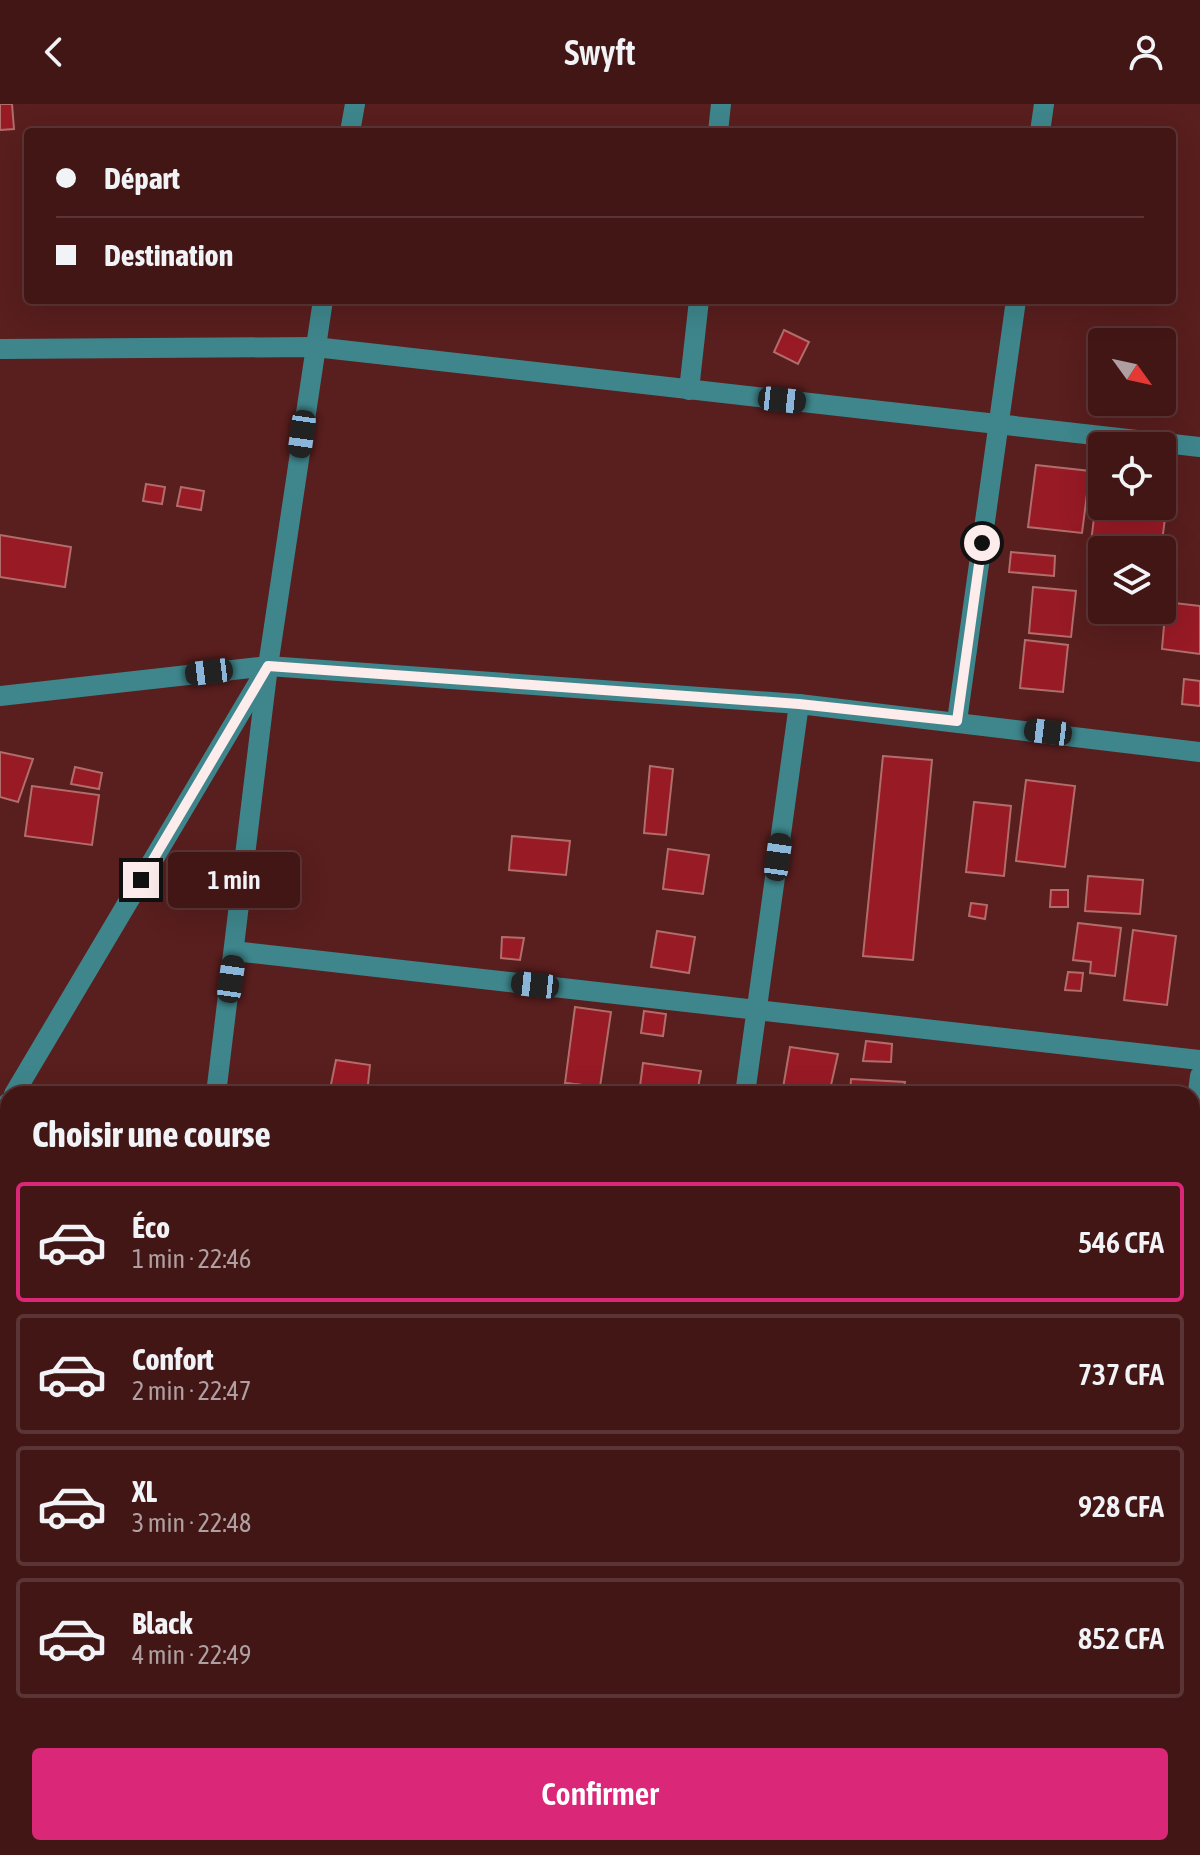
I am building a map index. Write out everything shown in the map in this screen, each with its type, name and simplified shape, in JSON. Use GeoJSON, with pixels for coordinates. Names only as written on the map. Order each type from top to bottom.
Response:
{"type":"FeatureCollection","features":[{"type":"Feature","properties":{"kind":"street"},"geometry":{"type":"LineString","coordinates":[[351,128],[355,104]]}},
{"type":"Feature","properties":{"kind":"street"},"geometry":{"type":"LineString","coordinates":[[718,128],[721,104]]}},
{"type":"Feature","properties":{"kind":"street"},"geometry":{"type":"LineString","coordinates":[[1041,128],[1044,104]]}},
{"type":"Feature","properties":{"kind":"street"},"geometry":{"type":"LineString","coordinates":[[217,1086],[268,666],[322,304]]}},
{"type":"Feature","properties":{"kind":"street"},"geometry":{"type":"LineString","coordinates":[[689,390],[699,304]]}},
{"type":"Feature","properties":{"kind":"street"},"geometry":{"type":"LineString","coordinates":[[957,721],[1015,304]]}},
{"type":"Feature","properties":{"kind":"street"},"geometry":{"type":"LineString","coordinates":[[0,349],[315,347],[1200,447]]}},
{"type":"Feature","properties":{"kind":"street"},"geometry":{"type":"LineString","coordinates":[[19,1086],[268,666]]}},
{"type":"Feature","properties":{"kind":"street"},"geometry":{"type":"LineString","coordinates":[[0,696],[268,666],[799,704],[1200,752]]}},
{"type":"Feature","properties":{"kind":"street"},"geometry":{"type":"LineString","coordinates":[[746,1086],[799,704]]}},
{"type":"Feature","properties":{"kind":"street"},"geometry":{"type":"LineString","coordinates":[[234,951],[1200,1060]]}},
{"type":"Feature","properties":{"kind":"building"},"geometry":{"type":"Polygon","coordinates":[[[0,104],[12,104],[14,129],[0,130],[0,104]]]}},
{"type":"Feature","properties":{"kind":"building"},"geometry":{"type":"Polygon","coordinates":[[[784,330],[809,342],[798,364],[774,352],[784,330]]]}},
{"type":"Feature","properties":{"kind":"building"},"geometry":{"type":"Polygon","coordinates":[[[1036,465],[1088,471],[1082,533],[1028,527],[1036,465]]]}},
{"type":"Feature","properties":{"kind":"building"},"geometry":{"type":"Polygon","coordinates":[[[146,484],[165,487],[162,504],[143,501],[146,484]]]}},
{"type":"Feature","properties":{"kind":"building"},"geometry":{"type":"Polygon","coordinates":[[[181,487],[204,491],[201,510],[177,506],[181,487]]]}},
{"type":"Feature","properties":{"kind":"building"},"geometry":{"type":"Polygon","coordinates":[[[1094,520],[1165,520],[1163,536],[1092,536],[1094,520]]]}},
{"type":"Feature","properties":{"kind":"building"},"geometry":{"type":"Polygon","coordinates":[[[0,535],[71,547],[65,587],[0,577],[0,535]]]}},
{"type":"Feature","properties":{"kind":"building"},"geometry":{"type":"Polygon","coordinates":[[[1011,552],[1055,556],[1054,576],[1009,572],[1011,552]]]}},
{"type":"Feature","properties":{"kind":"building"},"geometry":{"type":"Polygon","coordinates":[[[1033,587],[1076,591],[1071,637],[1029,633],[1033,587]]]}},
{"type":"Feature","properties":{"kind":"building"},"geometry":{"type":"Polygon","coordinates":[[[1176,603],[1200,606],[1200,654],[1162,649],[1164,624],[1176,624],[1176,603]]]}},
{"type":"Feature","properties":{"kind":"building"},"geometry":{"type":"Polygon","coordinates":[[[1025,640],[1068,645],[1063,692],[1020,688],[1025,640]]]}},
{"type":"Feature","properties":{"kind":"building"},"geometry":{"type":"Polygon","coordinates":[[[1184,679],[1200,681],[1200,706],[1182,704],[1184,679]]]}},
{"type":"Feature","properties":{"kind":"building"},"geometry":{"type":"Polygon","coordinates":[[[0,752],[33,759],[18,802],[0,797],[0,752]]]}},
{"type":"Feature","properties":{"kind":"building"},"geometry":{"type":"Polygon","coordinates":[[[883,756],[932,760],[913,960],[863,956],[883,756]]]}},
{"type":"Feature","properties":{"kind":"building"},"geometry":{"type":"Polygon","coordinates":[[[650,766],[673,769],[666,835],[644,833],[650,766]]]}},
{"type":"Feature","properties":{"kind":"building"},"geometry":{"type":"Polygon","coordinates":[[[75,767],[102,773],[99,789],[71,784],[75,767]]]}},
{"type":"Feature","properties":{"kind":"building"},"geometry":{"type":"Polygon","coordinates":[[[1026,780],[1075,786],[1065,867],[1016,861],[1026,780]]]}},
{"type":"Feature","properties":{"kind":"building"},"geometry":{"type":"Polygon","coordinates":[[[32,786],[99,795],[92,845],[25,836],[32,786]]]}},
{"type":"Feature","properties":{"kind":"building"},"geometry":{"type":"Polygon","coordinates":[[[974,802],[1011,806],[1004,876],[966,872],[974,802]]]}},
{"type":"Feature","properties":{"kind":"building"},"geometry":{"type":"Polygon","coordinates":[[[512,836],[570,841],[566,875],[509,870],[512,836]]]}},
{"type":"Feature","properties":{"kind":"building"},"geometry":{"type":"Polygon","coordinates":[[[668,849],[709,855],[703,894],[663,889],[668,849]]]}},
{"type":"Feature","properties":{"kind":"building"},"geometry":{"type":"Polygon","coordinates":[[[1088,876],[1143,880],[1140,914],[1085,911],[1088,876]]]}},
{"type":"Feature","properties":{"kind":"building"},"geometry":{"type":"Polygon","coordinates":[[[1051,890],[1068,890],[1068,907],[1050,907],[1051,890]]]}},
{"type":"Feature","properties":{"kind":"building"},"geometry":{"type":"Polygon","coordinates":[[[971,903],[987,905],[985,919],[969,916],[971,903]]]}},
{"type":"Feature","properties":{"kind":"building"},"geometry":{"type":"Polygon","coordinates":[[[1078,923],[1121,928],[1115,976],[1090,973],[1091,962],[1073,960],[1078,923]]]}},
{"type":"Feature","properties":{"kind":"building"},"geometry":{"type":"Polygon","coordinates":[[[1133,930],[1176,936],[1167,1005],[1124,1000],[1133,930]]]}},
{"type":"Feature","properties":{"kind":"building"},"geometry":{"type":"Polygon","coordinates":[[[657,931],[695,937],[689,973],[651,967],[657,931]]]}},
{"type":"Feature","properties":{"kind":"building"},"geometry":{"type":"Polygon","coordinates":[[[502,937],[524,938],[520,960],[501,958],[502,937]]]}},
{"type":"Feature","properties":{"kind":"building"},"geometry":{"type":"Polygon","coordinates":[[[1068,972],[1083,973],[1081,991],[1065,990],[1068,972]]]}},
{"type":"Feature","properties":{"kind":"building"},"geometry":{"type":"Polygon","coordinates":[[[575,1007],[611,1012],[600,1086],[565,1083],[575,1007]]]}},
{"type":"Feature","properties":{"kind":"building"},"geometry":{"type":"Polygon","coordinates":[[[644,1011],[666,1014],[663,1036],[641,1033],[644,1011]]]}},
{"type":"Feature","properties":{"kind":"building"},"geometry":{"type":"Polygon","coordinates":[[[866,1041],[892,1044],[891,1062],[863,1061],[866,1041]]]}},
{"type":"Feature","properties":{"kind":"building"},"geometry":{"type":"Polygon","coordinates":[[[790,1047],[838,1054],[831,1086],[783,1086],[790,1047]]]}},
{"type":"Feature","properties":{"kind":"building"},"geometry":{"type":"Polygon","coordinates":[[[336,1060],[370,1065],[368,1086],[331,1086],[336,1060]]]}},
{"type":"Feature","properties":{"kind":"building"},"geometry":{"type":"Polygon","coordinates":[[[643,1063],[701,1071],[698,1086],[640,1086],[643,1063]]]}},
{"type":"Feature","properties":{"kind":"building"},"geometry":{"type":"Polygon","coordinates":[[[851,1079],[905,1082],[904,1086],[851,1086],[851,1079]]]}},
{"type":"Feature","properties":{"kind":"route"},"geometry":{"type":"LineString","coordinates":[[141,880],[268,666],[799,704],[957,721],[982,543]]}}]}
